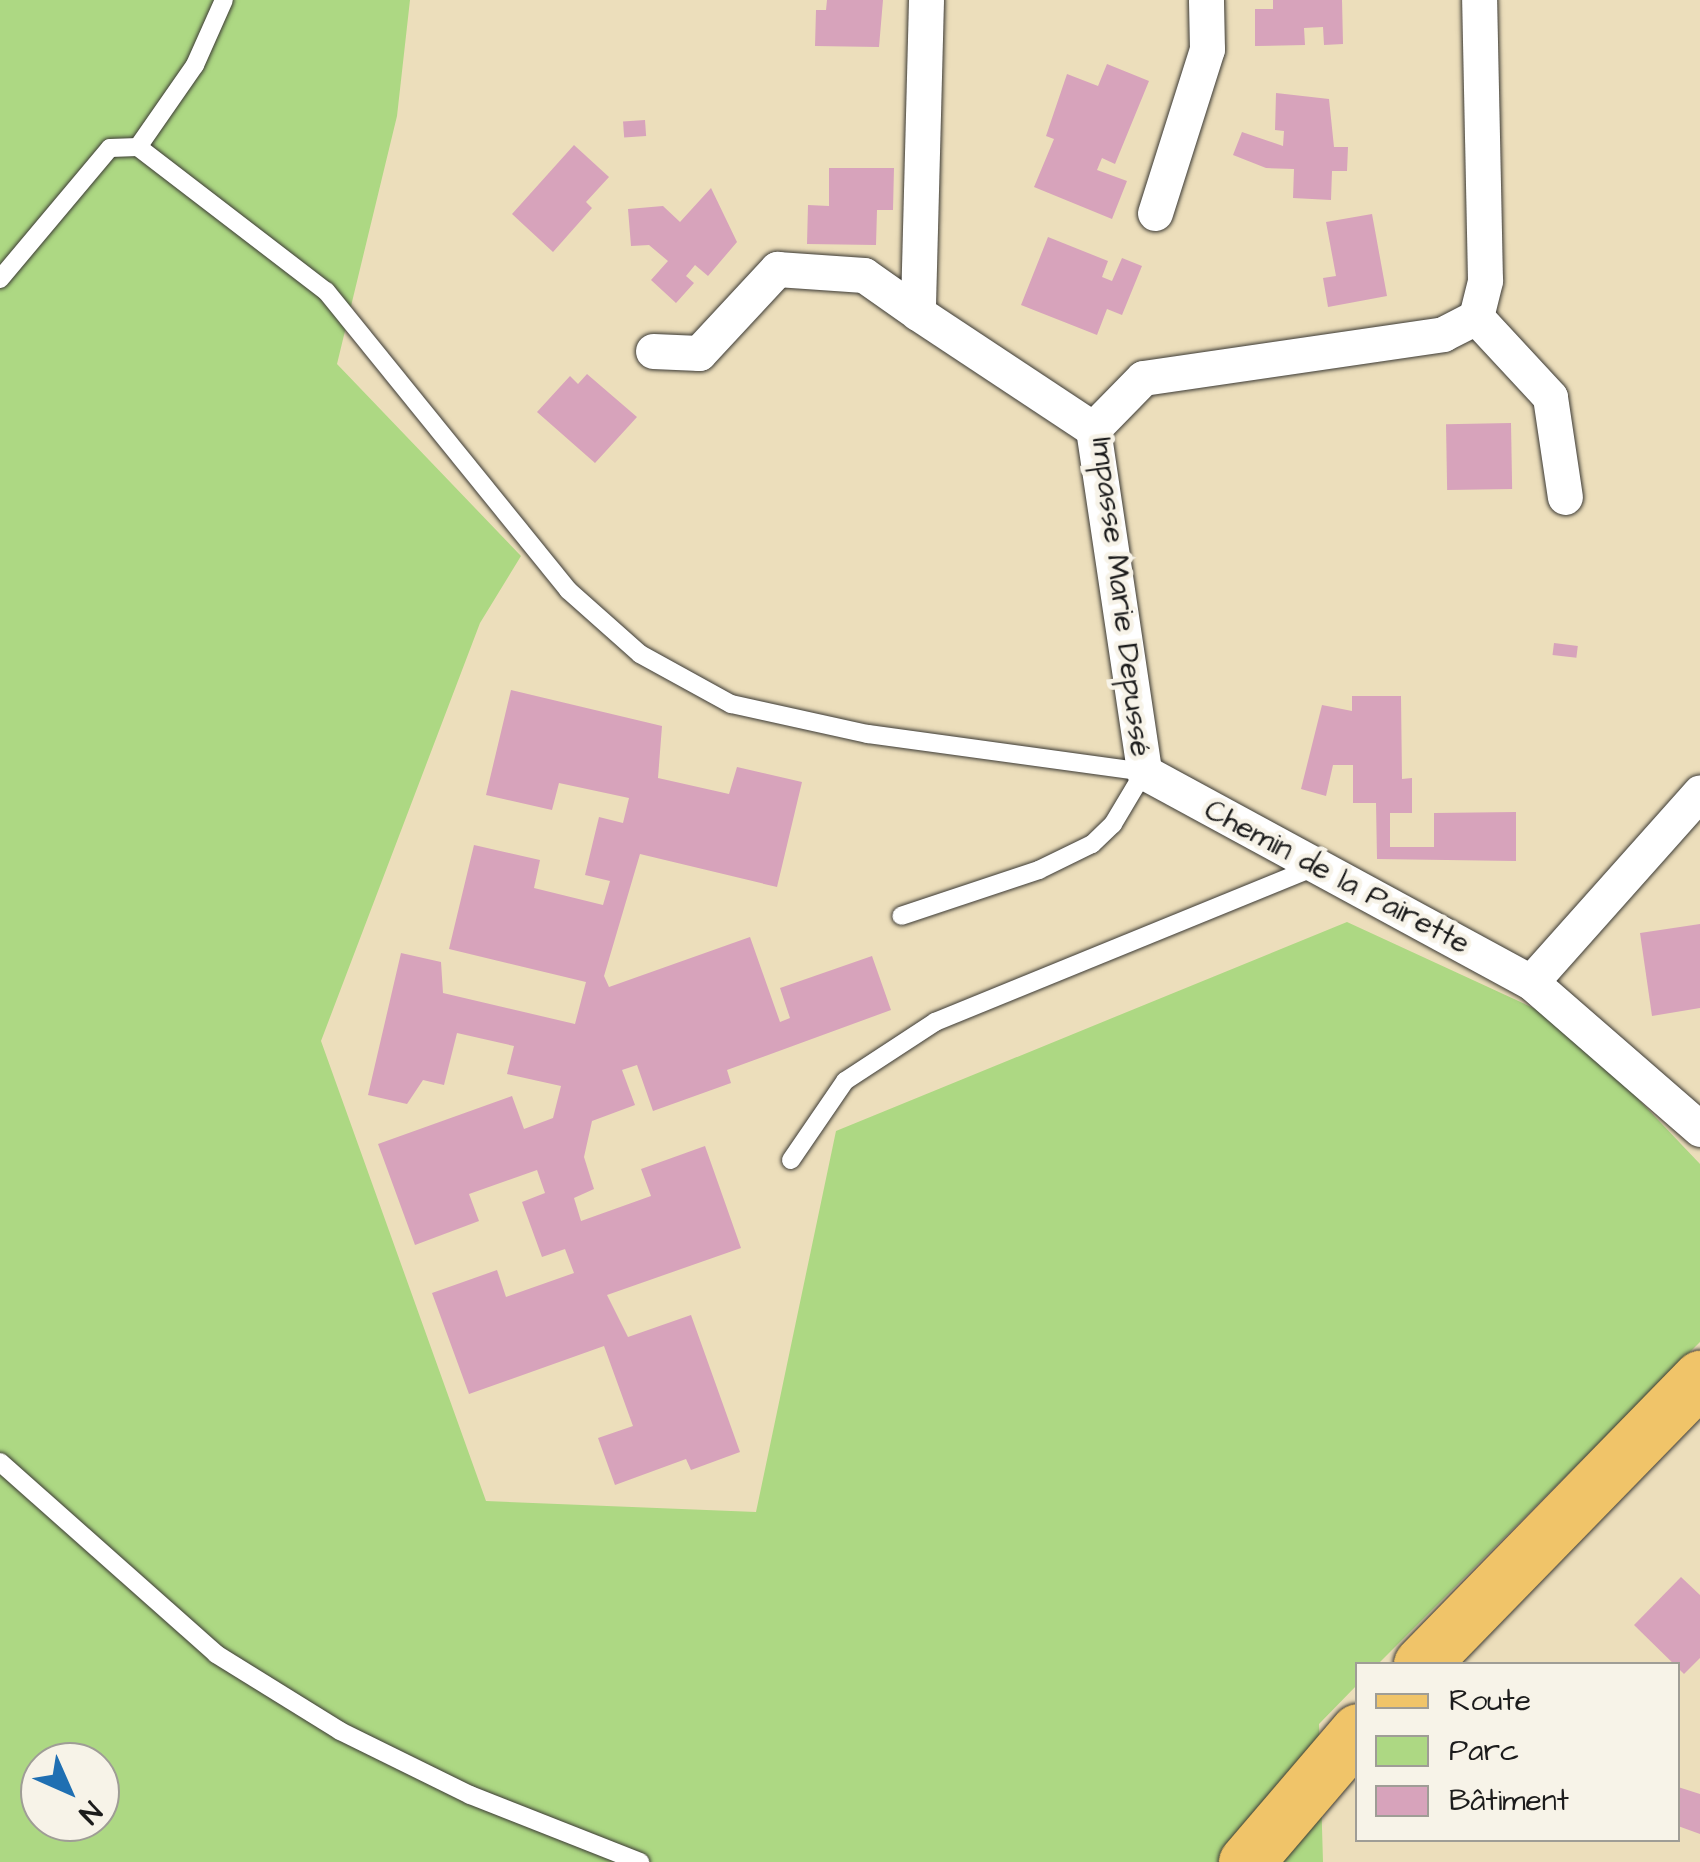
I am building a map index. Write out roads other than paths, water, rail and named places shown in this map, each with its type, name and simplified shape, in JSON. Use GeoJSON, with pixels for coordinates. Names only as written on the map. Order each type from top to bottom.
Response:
{"type":"FeatureCollection","features":[{"type":"Feature","properties":{"kind":"main road"},"geometry":{"type":"LineString","coordinates":[[1423,1662],[1700,1378]]}},
{"type":"Feature","properties":{"kind":"main road"},"geometry":{"type":"LineString","coordinates":[[1246,1862],[1355,1735]]}},
{"type":"Feature","properties":{"kind":"street"},"geometry":{"type":"LineString","coordinates":[[918,314],[926,0]]}},
{"type":"Feature","properties":{"kind":"street"},"geometry":{"type":"LineString","coordinates":[[1155,214],[1207,49],[1206,0]]}},
{"type":"Feature","properties":{"kind":"street"},"geometry":{"type":"LineString","coordinates":[[1479,0],[1485,280],[1476,317],[1550,398],[1565,497]]}},
{"type":"Feature","properties":{"kind":"street"},"geometry":{"type":"LineString","coordinates":[[653,351],[699,353],[778,269],[864,275],[1094,430]]}},
{"type":"Feature","properties":{"kind":"street","name":"Impasse Marie Depussé"},"geometry":{"type":"LineString","coordinates":[[1144,772],[1094,430],[1143,378],[1444,334],[1476,317]]}},
{"type":"Feature","properties":{"kind":"street","name":"Chemin de la Pairette"},"geometry":{"type":"LineString","coordinates":[[1144,772],[1532,982],[1700,1129]]}},
{"type":"Feature","properties":{"kind":"street"},"geometry":{"type":"LineString","coordinates":[[1532,982],[1700,792]]}},
{"type":"Feature","properties":{"kind":"lane"},"geometry":{"type":"LineString","coordinates":[[138,147],[195,64],[224,0]]}},
{"type":"Feature","properties":{"kind":"lane"},"geometry":{"type":"LineString","coordinates":[[0,279],[110,148],[138,147],[326,290],[568,590],[640,654],[731,704],[868,734],[1144,772],[1113,824],[1092,844],[1038,870],[902,916]]}},
{"type":"Feature","properties":{"kind":"lane"},"geometry":{"type":"LineString","coordinates":[[791,1160],[845,1081],[935,1022],[1315,867]]}},
{"type":"Feature","properties":{"kind":"lane"},"geometry":{"type":"LineString","coordinates":[[0,1462],[216,1654],[340,1730],[470,1795],[640,1862]]}}]}
